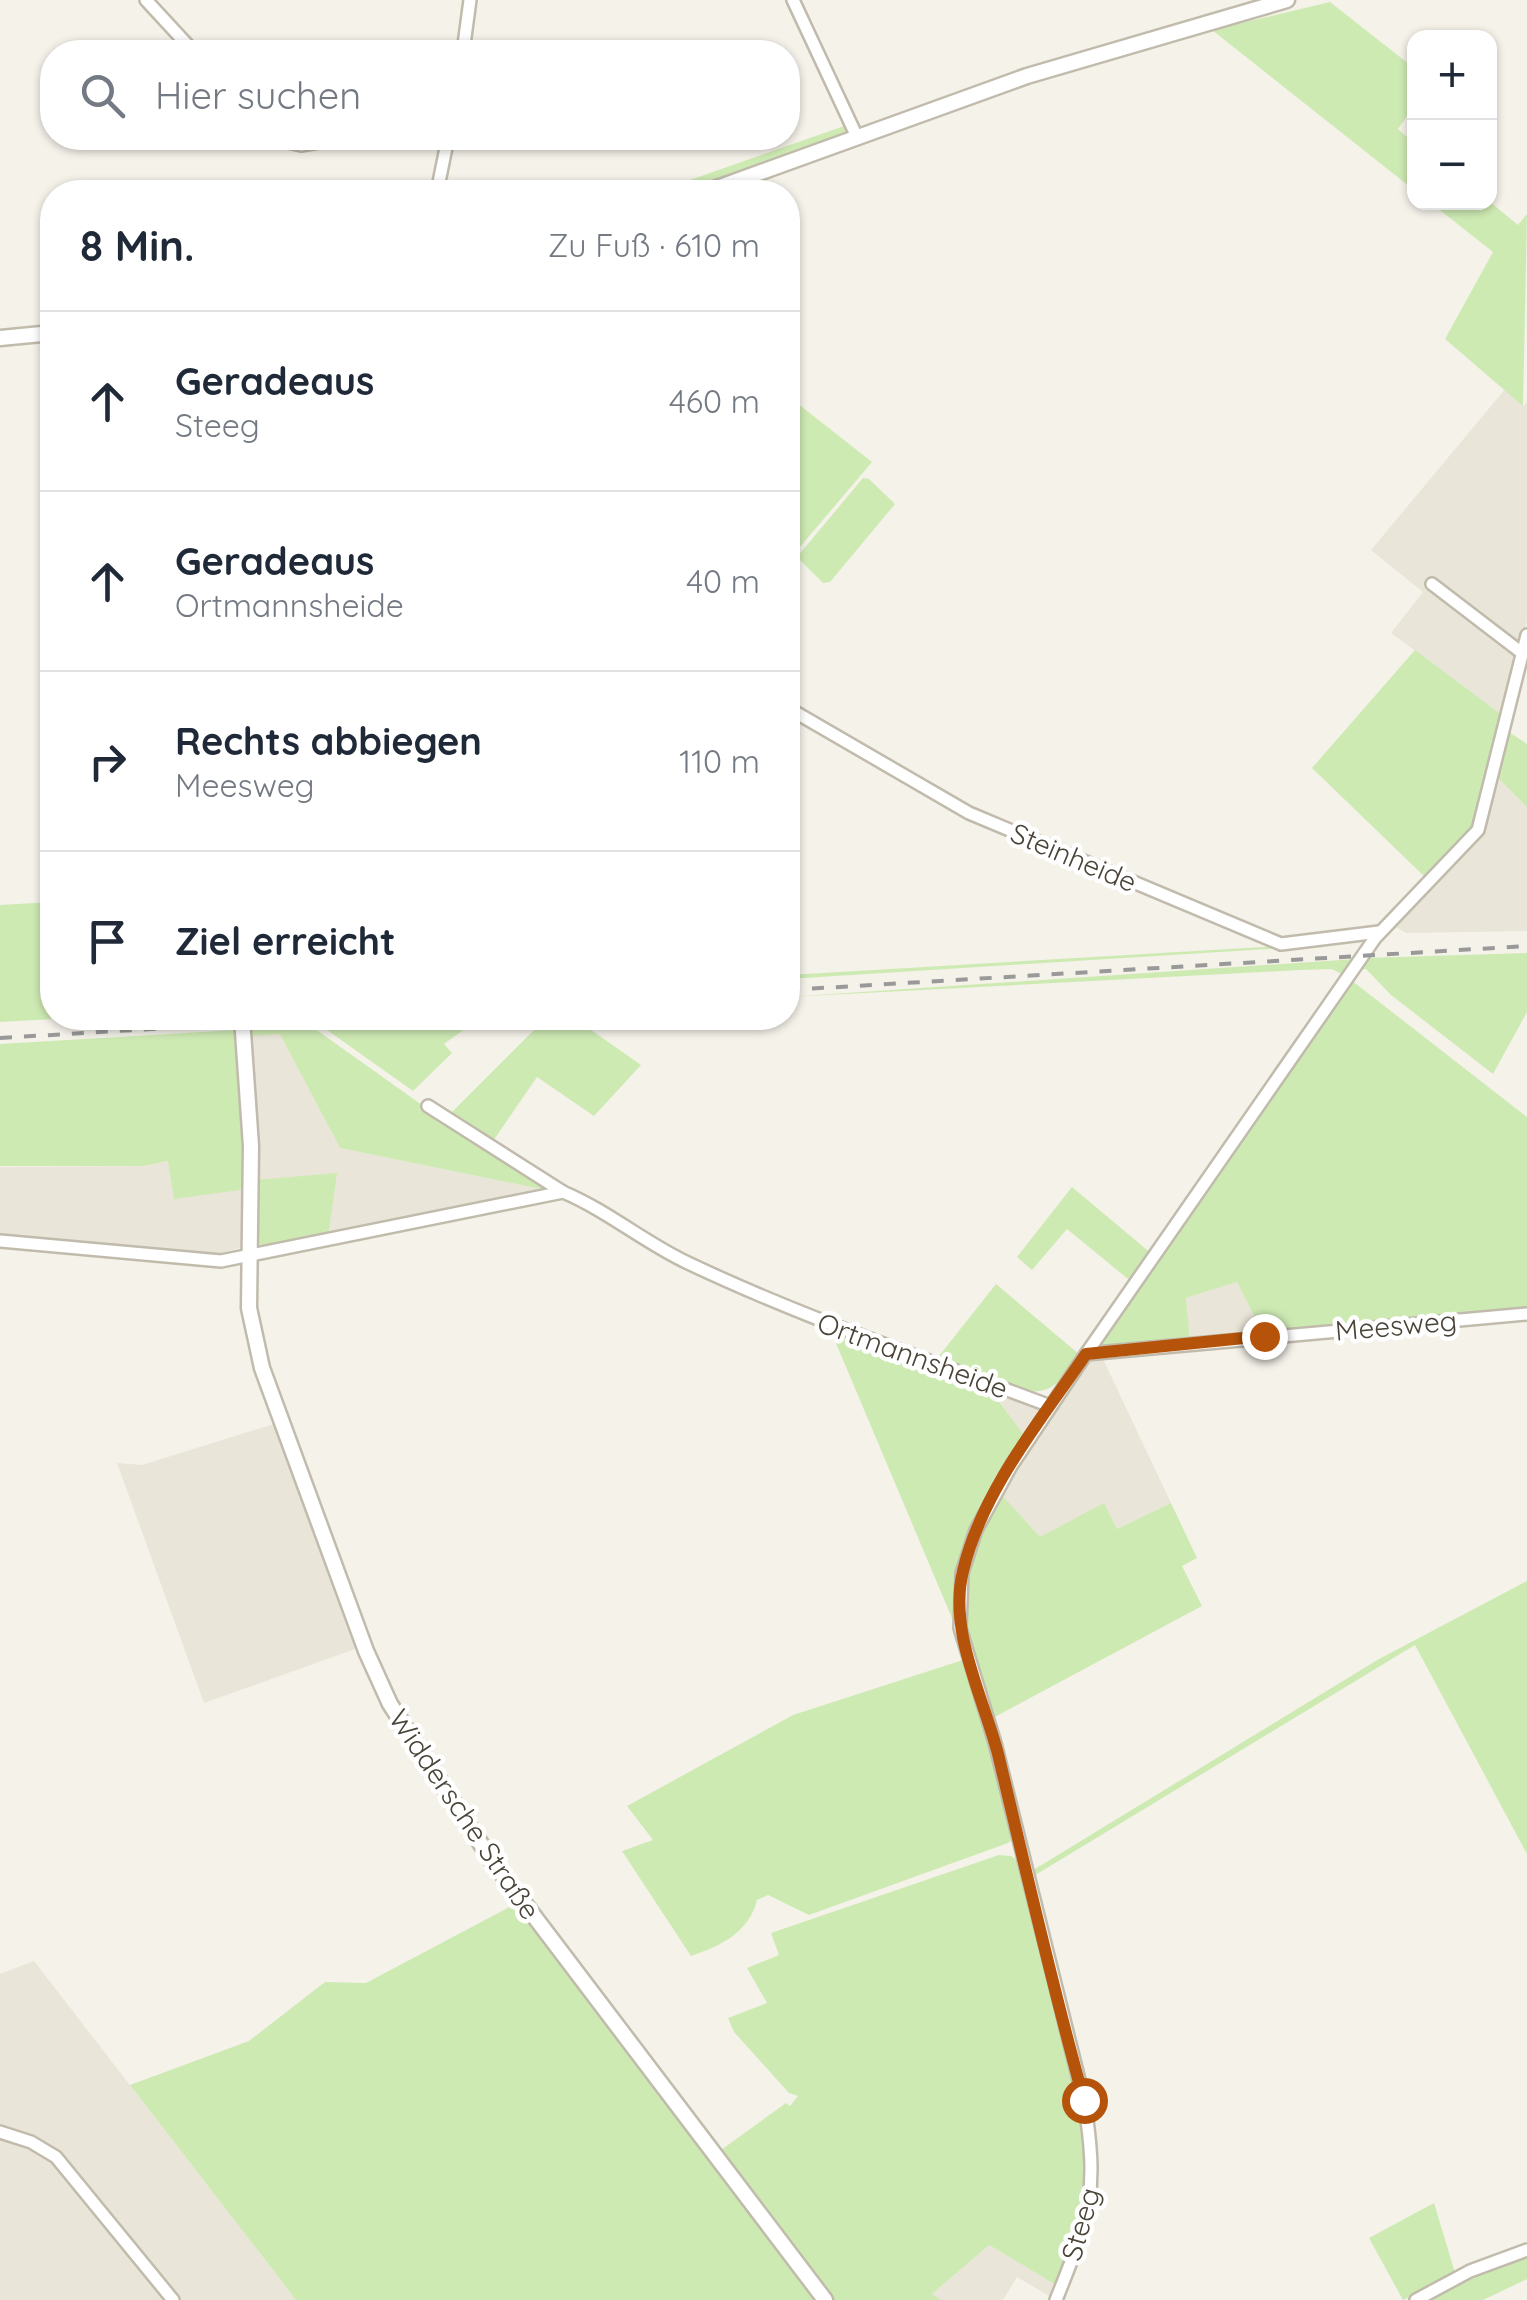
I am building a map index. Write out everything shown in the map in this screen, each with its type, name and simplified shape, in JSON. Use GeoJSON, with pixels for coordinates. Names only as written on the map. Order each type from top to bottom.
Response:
{"type":"FeatureCollection","features":[{"type":"Feature","properties":{"kind":"street"},"geometry":{"type":"LineString","coordinates":[[146,0],[183,40]]}},
{"type":"Feature","properties":{"kind":"street"},"geometry":{"type":"LineString","coordinates":[[466,40],[470,0]]}},
{"type":"Feature","properties":{"kind":"street"},"geometry":{"type":"LineString","coordinates":[[468,24],[480,0]]}},
{"type":"Feature","properties":{"kind":"street"},"geometry":{"type":"LineString","coordinates":[[793,0],[857,137]]}},
{"type":"Feature","properties":{"kind":"street"},"geometry":{"type":"LineString","coordinates":[[739,180],[1100,53],[1286,0]]}},
{"type":"Feature","properties":{"kind":"street"},"geometry":{"type":"LineString","coordinates":[[440,180],[446,150]]}},
{"type":"Feature","properties":{"kind":"street"},"geometry":{"type":"LineString","coordinates":[[0,338],[40,335]]}},
{"type":"Feature","properties":{"kind":"street"},"geometry":{"type":"LineString","coordinates":[[1432,584],[1522,653]]}},
{"type":"Feature","properties":{"kind":"street"},"geometry":{"type":"LineString","coordinates":[[1050,1406],[1380,932],[1478,830],[1527,635]]}},
{"type":"Feature","properties":{"kind":"street","name":"Steinheide"},"geometry":{"type":"LineString","coordinates":[[800,715],[969,813],[1282,944],[1380,932]]}},
{"type":"Feature","properties":{"kind":"street","name":"Widdersche Straße"},"geometry":{"type":"LineString","coordinates":[[243,1030],[251,1146],[248,1308],[262,1368],[334,1570],[390,1704],[490,1858],[825,2300]]}},
{"type":"Feature","properties":{"kind":"street","name":"Ortmannsheide"},"geometry":{"type":"LineString","coordinates":[[428,1106],[563,1192],[600,1208],[684,1261],[796,1312],[1050,1406]]}},
{"type":"Feature","properties":{"kind":"street"},"geometry":{"type":"LineString","coordinates":[[0,1241],[221,1261],[563,1192]]}},
{"type":"Feature","properties":{"kind":"street","name":"Meesweg"},"geometry":{"type":"LineString","coordinates":[[1086,1354],[1527,1314]]}},
{"type":"Feature","properties":{"kind":"street","name":"Steeg"},"geometry":{"type":"LineString","coordinates":[[1050,1406],[976,1530],[962,1572],[959,1600],[960,1628],[999,1760],[1084,2100],[1091,2144],[1094,2174],[1086,2225],[1056,2300]]}},
{"type":"Feature","properties":{"kind":"street"},"geometry":{"type":"LineString","coordinates":[[0,2132],[31,2142],[56,2158],[173,2300]]}},
{"type":"Feature","properties":{"kind":"street"},"geometry":{"type":"LineString","coordinates":[[1416,2300],[1470,2271],[1527,2250]]}},
{"type":"Feature","properties":{"kind":"shaded area"},"geometry":{"type":"Polygon","coordinates":[[[1506,388],[1523,406],[1527,402],[1527,621],[1502,715],[1391,633],[1423,592],[1371,550],[1506,388]]]}},
{"type":"Feature","properties":{"kind":"shaded area"},"geometry":{"type":"Polygon","coordinates":[[[1495,775],[1527,807],[1527,931],[1406,933],[1393,925],[1495,775]]]}},
{"type":"Feature","properties":{"kind":"shaded area"},"geometry":{"type":"Polygon","coordinates":[[[280,1033],[340,1148],[556,1192],[328,1236],[256,1180],[249,1036],[280,1033]]]}},
{"type":"Feature","properties":{"kind":"shaded area"},"geometry":{"type":"Polygon","coordinates":[[[169,1161],[247,1189],[245,1243],[240,1248],[217,1254],[0,1237],[0,1167],[144,1166],[169,1161]]]}},
{"type":"Feature","properties":{"kind":"shaded area"},"geometry":{"type":"Polygon","coordinates":[[[1237,1282],[1262,1332],[1190,1341],[1186,1298],[1237,1282]]]}},
{"type":"Feature","properties":{"kind":"shaded area"},"geometry":{"type":"Polygon","coordinates":[[[1102,1357],[1171,1503],[1117,1529],[1104,1504],[1040,1538],[999,1492],[1087,1361],[1102,1357]]]}},
{"type":"Feature","properties":{"kind":"shaded area"},"geometry":{"type":"Polygon","coordinates":[[[988,1387],[1040,1407],[1025,1436],[988,1387]]]}},
{"type":"Feature","properties":{"kind":"shaded area"},"geometry":{"type":"Polygon","coordinates":[[[277,1423],[358,1648],[204,1703],[117,1463],[142,1465],[277,1423]]]}},
{"type":"Feature","properties":{"kind":"shaded area"},"geometry":{"type":"Polygon","coordinates":[[[34,1961],[296,2300],[0,2300],[0,1974],[34,1961]]]}},
{"type":"Feature","properties":{"kind":"shaded area"},"geometry":{"type":"Polygon","coordinates":[[[989,2245],[1056,2285],[1051,2297],[1017,2277],[1003,2300],[941,2300],[932,2294],[989,2245]]]}},
{"type":"Feature","properties":{"kind":"green space"},"geometry":{"type":"Polygon","coordinates":[[[1330,2],[1407,62],[1407,116],[1398,129],[1407,137],[1407,184],[1212,30],[1330,2]]]}},
{"type":"Feature","properties":{"kind":"green space"},"geometry":{"type":"Polygon","coordinates":[[[847,125],[848,134],[843,139],[728,180],[690,180],[776,150],[800,150],[800,141],[847,125]]]}},
{"type":"Feature","properties":{"kind":"green space"},"geometry":{"type":"Polygon","coordinates":[[[1497,208],[1518,225],[1527,214],[1523,406],[1445,339],[1493,252],[1440,210],[1497,208]]]}},
{"type":"Feature","properties":{"kind":"green space"},"geometry":{"type":"Polygon","coordinates":[[[800,405],[872,462],[800,547],[800,405]]]}},
{"type":"Feature","properties":{"kind":"green space"},"geometry":{"type":"Polygon","coordinates":[[[863,478],[869,479],[895,504],[830,582],[823,583],[800,560],[800,553],[863,478]]]}},
{"type":"Feature","properties":{"kind":"green space"},"geometry":{"type":"Polygon","coordinates":[[[1415,650],[1502,715],[1475,829],[1426,878],[1312,768],[1415,650]]]}},
{"type":"Feature","properties":{"kind":"green space"},"geometry":{"type":"Polygon","coordinates":[[[1506,730],[1527,744],[1527,807],[1495,775],[1506,730]]]}},
{"type":"Feature","properties":{"kind":"green space"},"geometry":{"type":"Polygon","coordinates":[[[40,903],[40,1020],[0,1022],[0,905],[40,903]]]}},
{"type":"Feature","properties":{"kind":"green space"},"geometry":{"type":"Polygon","coordinates":[[[1296,945],[1299,947],[800,978],[800,974],[1296,945]]]}},
{"type":"Feature","properties":{"kind":"green space"},"geometry":{"type":"Polygon","coordinates":[[[1527,953],[1527,1012],[1493,1074],[1391,995],[1366,969],[1358,970],[1366,958],[1527,953]]]}},
{"type":"Feature","properties":{"kind":"green space"},"geometry":{"type":"Polygon","coordinates":[[[1356,959],[1343,975],[1332,969],[1301,970],[800,996],[1356,959]]]}},
{"type":"Feature","properties":{"kind":"green space"},"geometry":{"type":"Polygon","coordinates":[[[1351,980],[1527,1117],[1527,1310],[1262,1332],[1237,1282],[1186,1298],[1190,1341],[1102,1347],[1101,1341],[1351,980]]]}},
{"type":"Feature","properties":{"kind":"green space"},"geometry":{"type":"Polygon","coordinates":[[[236,1030],[242,1064],[247,1189],[174,1199],[168,1161],[144,1166],[0,1166],[0,1044],[236,1030]]]}},
{"type":"Feature","properties":{"kind":"green space"},"geometry":{"type":"Polygon","coordinates":[[[248,1030],[317,1030],[443,1120],[556,1192],[340,1148],[280,1034],[249,1036],[248,1030]]]}},
{"type":"Feature","properties":{"kind":"green space"},"geometry":{"type":"Polygon","coordinates":[[[327,1030],[463,1030],[444,1044],[452,1053],[413,1091],[327,1030]]]}},
{"type":"Feature","properties":{"kind":"green space"},"geometry":{"type":"Polygon","coordinates":[[[534,1030],[591,1030],[641,1065],[594,1116],[537,1077],[491,1144],[448,1116],[534,1030]]]}},
{"type":"Feature","properties":{"kind":"green space"},"geometry":{"type":"Polygon","coordinates":[[[337,1173],[328,1236],[269,1248],[259,1244],[256,1180],[337,1173]]]}},
{"type":"Feature","properties":{"kind":"green space"},"geometry":{"type":"Polygon","coordinates":[[[1072,1187],[1153,1255],[1133,1283],[1067,1229],[1032,1270],[1017,1257],[1072,1187]]]}},
{"type":"Feature","properties":{"kind":"green space"},"geometry":{"type":"Polygon","coordinates":[[[996,1284],[1080,1355],[1049,1388],[1022,1390],[935,1361],[996,1284]]]}},
{"type":"Feature","properties":{"kind":"green space"},"geometry":{"type":"Polygon","coordinates":[[[830,1329],[988,1387],[1025,1436],[960,1567],[957,1630],[830,1329]]]}},
{"type":"Feature","properties":{"kind":"green space"},"geometry":{"type":"Polygon","coordinates":[[[999,1492],[1040,1537],[1104,1503],[1117,1529],[1171,1503],[1197,1558],[1182,1566],[1202,1606],[991,1719],[964,1629],[966,1564],[999,1492]]]}},
{"type":"Feature","properties":{"kind":"green space"},"geometry":{"type":"Polygon","coordinates":[[[1527,1581],[1527,1854],[1415,1645],[1032,1877],[1030,1872],[1379,1659],[1527,1581]]]}},
{"type":"Feature","properties":{"kind":"green space"},"geometry":{"type":"Polygon","coordinates":[[[966,1659],[1015,1836],[1008,1843],[809,1915],[768,1895],[757,1900],[747,1921],[732,1937],[691,1956],[622,1851],[653,1840],[627,1806],[793,1715],[966,1659]]]}},
{"type":"Feature","properties":{"kind":"green space"},"geometry":{"type":"Polygon","coordinates":[[[999,1855],[1011,1856],[1022,1864],[1081,2100],[1089,2198],[1056,2285],[989,2245],[932,2294],[941,2300],[833,2300],[721,2150],[786,2103],[790,2106],[798,2096],[789,2093],[734,2032],[728,2018],[767,2003],[747,1968],[779,1955],[771,1933],[999,1855]]]}},
{"type":"Feature","properties":{"kind":"green space"},"geometry":{"type":"Polygon","coordinates":[[[517,1903],[819,2300],[296,2300],[130,2085],[249,2041],[325,1982],[366,1983],[517,1903]]]}},
{"type":"Feature","properties":{"kind":"green space"},"geometry":{"type":"Polygon","coordinates":[[[1434,2203],[1456,2276],[1403,2300],[1369,2238],[1434,2203]]]}},
{"type":"Feature","properties":{"kind":"green space"},"geometry":{"type":"Polygon","coordinates":[[[1527,2252],[1527,2279],[1483,2300],[1420,2300],[1527,2252]]]}},
{"type":"Feature","properties":{"kind":"railway"},"geometry":{"type":"LineString","coordinates":[[800,989],[1527,946]]}},
{"type":"Feature","properties":{"kind":"railway"},"geometry":{"type":"LineString","coordinates":[[0,1038],[134,1030]]}},
{"type":"Feature","properties":{"kind":"route"},"geometry":{"type":"LineString","coordinates":[[1084,2100],[995,1743],[960,1628],[962,1572],[976,1530],[1010,1466],[1086,1354],[1264,1336]]}}]}
